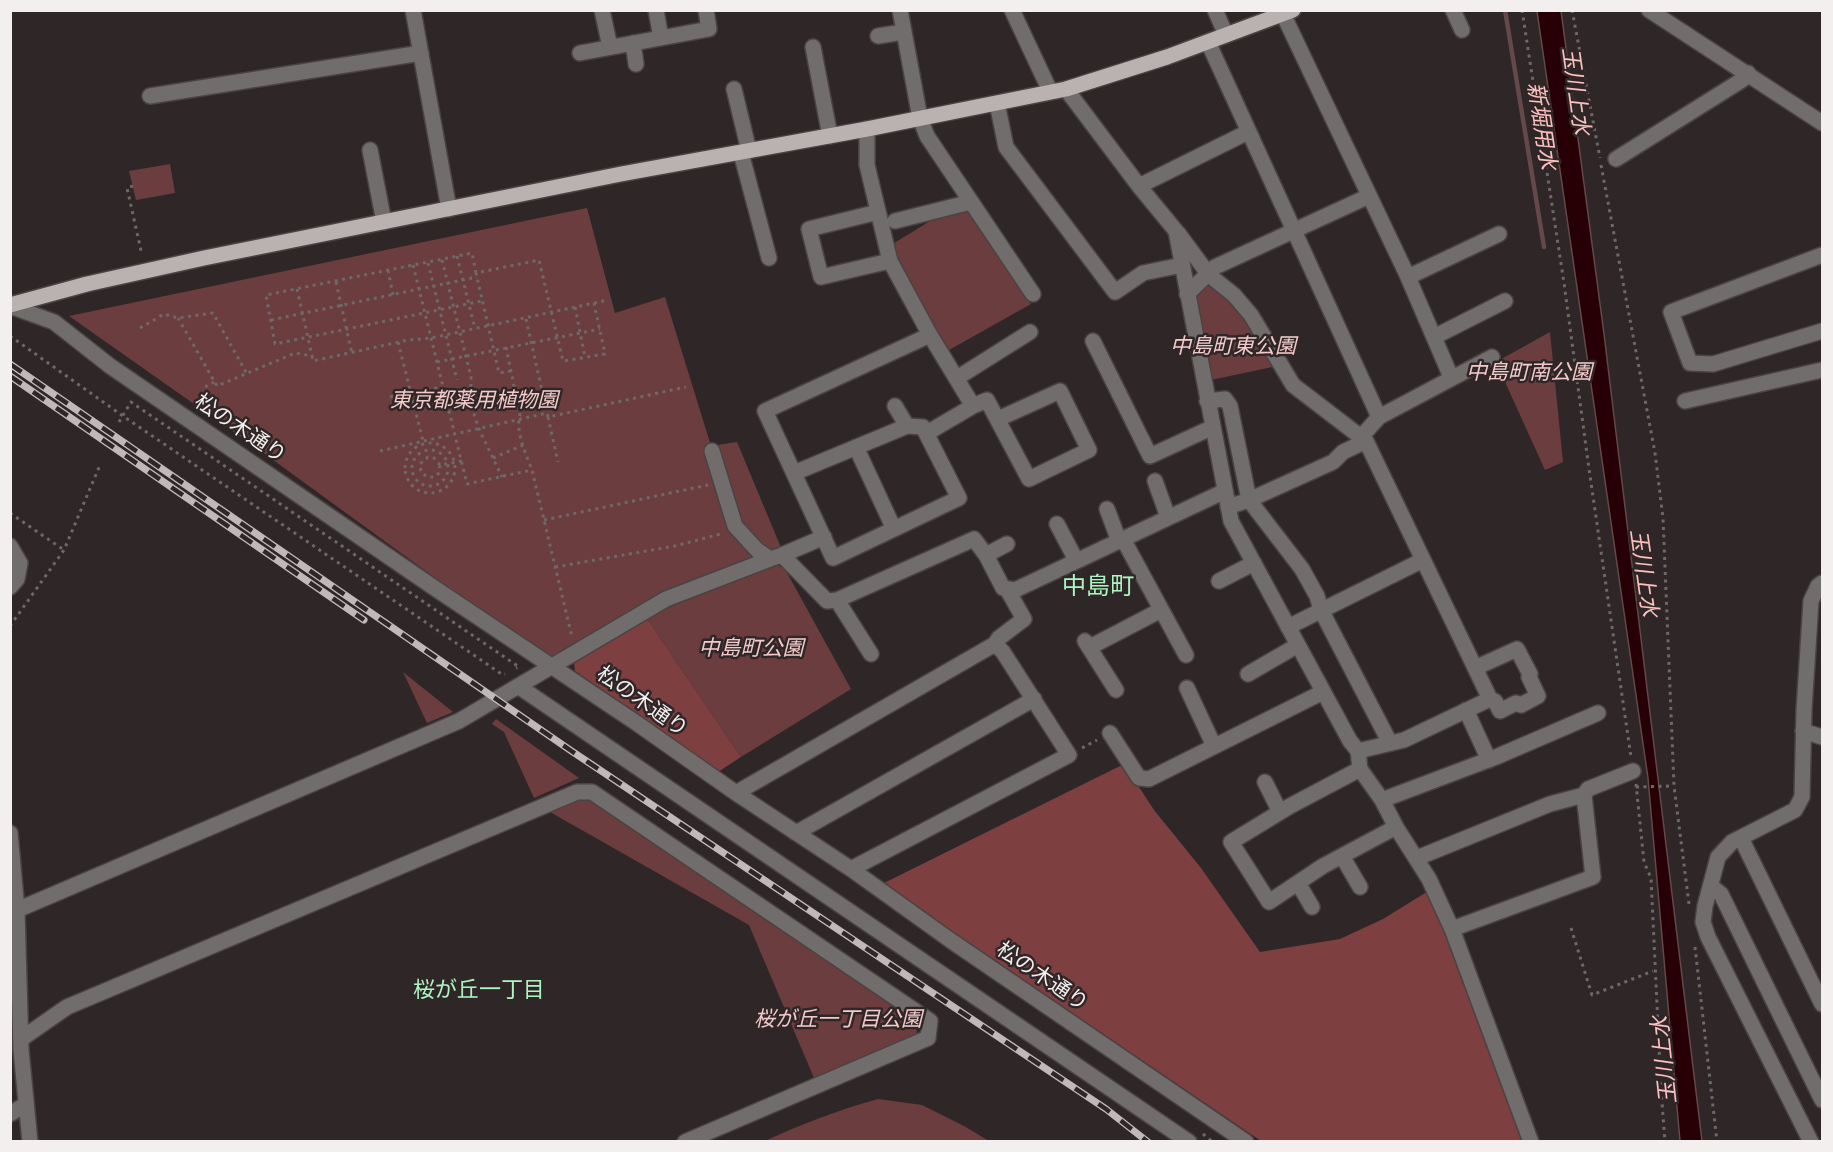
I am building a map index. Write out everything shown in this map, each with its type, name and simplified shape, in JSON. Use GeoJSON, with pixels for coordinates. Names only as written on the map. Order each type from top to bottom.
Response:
{"type":"FeatureCollection","features":[{"type":"Feature","properties":{"kind":"main road"},"geometry":{"type":"LineString","coordinates":[[10,305],[156,268],[621,174],[867,129],[1066,89],[1167,57],[1288,12]]}},
{"type":"Feature","properties":{"kind":"street"},"geometry":{"type":"LineString","coordinates":[[413,10],[449,209]]}},
{"type":"Feature","properties":{"kind":"street"},"geometry":{"type":"LineString","coordinates":[[602,10],[610,47]]}},
{"type":"Feature","properties":{"kind":"street"},"geometry":{"type":"LineString","coordinates":[[656,10],[661,38]]}},
{"type":"Feature","properties":{"kind":"street"},"geometry":{"type":"LineString","coordinates":[[580,53],[709,29],[706,10]]}},
{"type":"Feature","properties":{"kind":"street"},"geometry":{"type":"LineString","coordinates":[[900,10],[920,118],[927,136],[1033,294]]}},
{"type":"Feature","properties":{"kind":"street"},"geometry":{"type":"LineString","coordinates":[[1012,10],[1050,91]]}},
{"type":"Feature","properties":{"kind":"street"},"geometry":{"type":"LineString","coordinates":[[1215,10],[1226,35]]}},
{"type":"Feature","properties":{"kind":"street"},"geometry":{"type":"LineString","coordinates":[[1453,10],[1462,30]]}},
{"type":"Feature","properties":{"kind":"street"},"geometry":{"type":"LineString","coordinates":[[1649,10],[1822,123]]}},
{"type":"Feature","properties":{"kind":"street"},"geometry":{"type":"LineString","coordinates":[[1288,12],[1451,377]]}},
{"type":"Feature","properties":{"kind":"street"},"geometry":{"type":"LineString","coordinates":[[878,36],[903,32]]}},
{"type":"Feature","properties":{"kind":"street"},"geometry":{"type":"LineString","coordinates":[[1208,42],[1378,417]]}},
{"type":"Feature","properties":{"kind":"street"},"geometry":{"type":"LineString","coordinates":[[633,43],[636,64]]}},
{"type":"Feature","properties":{"kind":"street"},"geometry":{"type":"LineString","coordinates":[[813,47],[830,136]]}},
{"type":"Feature","properties":{"kind":"street"},"geometry":{"type":"LineString","coordinates":[[150,96],[421,53]]}},
{"type":"Feature","properties":{"kind":"street"},"geometry":{"type":"LineString","coordinates":[[1616,159],[1742,80],[1748,73]]}},
{"type":"Feature","properties":{"kind":"street"},"geometry":{"type":"LineString","coordinates":[[734,88],[745,152],[769,258]]}},
{"type":"Feature","properties":{"kind":"street"},"geometry":{"type":"LineString","coordinates":[[1066,89],[1209,275],[1234,295],[1251,315],[1293,385],[1363,439],[1489,699]]}},
{"type":"Feature","properties":{"kind":"street"},"geometry":{"type":"LineString","coordinates":[[997,103],[1006,147],[1115,292],[1143,273],[1182,265]]}},
{"type":"Feature","properties":{"kind":"street"},"geometry":{"type":"LineString","coordinates":[[867,129],[867,165],[890,261],[930,334],[974,406]]}},
{"type":"Feature","properties":{"kind":"street"},"geometry":{"type":"LineString","coordinates":[[1139,186],[1248,132]]}},
{"type":"Feature","properties":{"kind":"street"},"geometry":{"type":"LineString","coordinates":[[370,150],[384,222]]}},
{"type":"Feature","properties":{"kind":"street"},"geometry":{"type":"LineString","coordinates":[[1187,294],[1215,267],[1369,196]]}},
{"type":"Feature","properties":{"kind":"street"},"geometry":{"type":"LineString","coordinates":[[895,221],[971,202]]}},
{"type":"Feature","properties":{"kind":"street"},"geometry":{"type":"LineString","coordinates":[[878,212],[809,229],[821,277],[890,261]]}},
{"type":"Feature","properties":{"kind":"street"},"geometry":{"type":"LineString","coordinates":[[1176,231],[1231,521],[1350,741],[1358,751],[1360,769],[1382,800],[1429,879],[1452,929],[1531,1142]]}},
{"type":"Feature","properties":{"kind":"street"},"geometry":{"type":"LineString","coordinates":[[1408,277],[1492,242]]}},
{"type":"Feature","properties":{"kind":"street"},"geometry":{"type":"LineString","coordinates":[[1822,255],[1671,312],[1690,363],[1713,364],[1822,331]]}},
{"type":"Feature","properties":{"kind":"street"},"geometry":{"type":"LineString","coordinates":[[1434,337],[1505,301]]}},
{"type":"Feature","properties":{"kind":"street","name":"松の木通り"},"geometry":{"type":"LineString","coordinates":[[10,305],[54,322],[110,366],[551,667],[566,674],[736,794],[851,869],[950,940],[1246,1142]]}},
{"type":"Feature","properties":{"kind":"street"},"geometry":{"type":"LineString","coordinates":[[957,378],[1029,332]]}},
{"type":"Feature","properties":{"kind":"street"},"geometry":{"type":"LineString","coordinates":[[794,473],[907,426],[923,427],[959,498],[833,558],[765,411],[930,334]]}},
{"type":"Feature","properties":{"kind":"street"},"geometry":{"type":"LineString","coordinates":[[1093,341],[1150,456],[1213,427]]}},
{"type":"Feature","properties":{"kind":"street"},"geometry":{"type":"LineString","coordinates":[[1228,507],[1249,500],[1333,462],[1343,452],[1363,439],[1378,417],[1492,357]]}},
{"type":"Feature","properties":{"kind":"street"},"geometry":{"type":"LineString","coordinates":[[1685,401],[1822,370]]}},
{"type":"Feature","properties":{"kind":"street"},"geometry":{"type":"LineString","coordinates":[[927,433],[987,400],[1029,479],[1089,450],[1060,391],[999,419]]}},
{"type":"Feature","properties":{"kind":"street"},"geometry":{"type":"LineString","coordinates":[[1208,401],[1225,399],[1230,406],[1249,500],[1302,569],[1390,743]]}},
{"type":"Feature","properties":{"kind":"street"},"geometry":{"type":"LineString","coordinates":[[895,405],[907,426]]}},
{"type":"Feature","properties":{"kind":"street"},"geometry":{"type":"LineString","coordinates":[[856,447],[894,529]]}},
{"type":"Feature","properties":{"kind":"street"},"geometry":{"type":"LineString","coordinates":[[712,451],[735,526],[757,550],[776,557],[826,601],[837,600],[974,539],[986,555],[1003,588],[1015,590],[1225,491]]}},
{"type":"Feature","properties":{"kind":"street"},"geometry":{"type":"LineString","coordinates":[[1155,481],[1168,517]]}},
{"type":"Feature","properties":{"kind":"street"},"geometry":{"type":"LineString","coordinates":[[1107,509],[1121,540],[1186,655]]}},
{"type":"Feature","properties":{"kind":"street"},"geometry":{"type":"LineString","coordinates":[[1057,524],[1076,560]]}},
{"type":"Feature","properties":{"kind":"street"},"geometry":{"type":"LineString","coordinates":[[16,910],[459,721],[666,598],[824,537]]}},
{"type":"Feature","properties":{"kind":"street"},"geometry":{"type":"LineString","coordinates":[[986,555],[1007,544]]}},
{"type":"Feature","properties":{"kind":"street"},"geometry":{"type":"LineString","coordinates":[[10,546],[20,562],[17,579],[10,587]]}},
{"type":"Feature","properties":{"kind":"street"},"geometry":{"type":"LineString","coordinates":[[1288,627],[1423,560]]}},
{"type":"Feature","properties":{"kind":"street"},"geometry":{"type":"LineString","coordinates":[[1219,581],[1254,563]]}},
{"type":"Feature","properties":{"kind":"street"},"geometry":{"type":"LineString","coordinates":[[1811,1142],[1708,937],[1703,922],[1718,857],[1725,847],[1795,810],[1802,797],[1803,731],[1811,601],[1818,586],[1822,583]]}},
{"type":"Feature","properties":{"kind":"street"},"geometry":{"type":"LineString","coordinates":[[736,794],[995,644],[999,638],[1024,619],[1007,589]]}},
{"type":"Feature","properties":{"kind":"street"},"geometry":{"type":"LineString","coordinates":[[837,600],[871,654]]}},
{"type":"Feature","properties":{"kind":"street"},"geometry":{"type":"LineString","coordinates":[[1116,690],[1087,644],[1161,610]]}},
{"type":"Feature","properties":{"kind":"street"},"geometry":{"type":"LineString","coordinates":[[851,869],[1070,755],[1003,652],[995,644]]}},
{"type":"Feature","properties":{"kind":"street"},"geometry":{"type":"LineString","coordinates":[[1248,674],[1298,645]]}},
{"type":"Feature","properties":{"kind":"street"},"geometry":{"type":"LineString","coordinates":[[1358,751],[1404,740],[1489,699],[1495,701],[1500,711],[1516,703],[1521,705],[1538,696],[1517,649],[1475,668]]}},
{"type":"Feature","properties":{"kind":"street"},"geometry":{"type":"LineString","coordinates":[[518,686],[1189,1142]]}},
{"type":"Feature","properties":{"kind":"street"},"geometry":{"type":"LineString","coordinates":[[1187,688],[1214,746]]}},
{"type":"Feature","properties":{"kind":"street"},"geometry":{"type":"LineString","coordinates":[[1110,733],[1139,778],[1149,779],[1323,692]]}},
{"type":"Feature","properties":{"kind":"street"},"geometry":{"type":"LineString","coordinates":[[796,832],[1034,699]]}},
{"type":"Feature","properties":{"kind":"street"},"geometry":{"type":"LineString","coordinates":[[1466,710],[1489,760]]}},
{"type":"Feature","properties":{"kind":"street"},"geometry":{"type":"LineString","coordinates":[[1382,800],[1489,760],[1598,713]]}},
{"type":"Feature","properties":{"kind":"street"},"geometry":{"type":"LineString","coordinates":[[1803,731],[1822,737]]}},
{"type":"Feature","properties":{"kind":"street"},"geometry":{"type":"LineString","coordinates":[[1360,769],[1280,812],[1231,842],[1269,902],[1342,856],[1396,827]]}},
{"type":"Feature","properties":{"kind":"street"},"geometry":{"type":"LineString","coordinates":[[1452,929],[1593,877],[1584,795],[1588,789],[1633,771]]}},
{"type":"Feature","properties":{"kind":"street"},"geometry":{"type":"LineString","coordinates":[[1265,782],[1280,812]]}},
{"type":"Feature","properties":{"kind":"street"},"geometry":{"type":"LineString","coordinates":[[18,1049],[67,1007],[577,792],[592,792],[930,1021],[928,1038],[685,1142]]}},
{"type":"Feature","properties":{"kind":"street"},"geometry":{"type":"LineString","coordinates":[[1417,858],[1550,804],[1584,795]]}},
{"type":"Feature","properties":{"kind":"street"},"geometry":{"type":"LineString","coordinates":[[10,833],[16,910],[14,955],[18,1049],[30,1142]]}},
{"type":"Feature","properties":{"kind":"street"},"geometry":{"type":"LineString","coordinates":[[1741,838],[1822,1004]]}},
{"type":"Feature","properties":{"kind":"street"},"geometry":{"type":"LineString","coordinates":[[1342,856],[1360,888]]}},
{"type":"Feature","properties":{"kind":"street"},"geometry":{"type":"LineString","coordinates":[[1298,883],[1312,907]]}},
{"type":"Feature","properties":{"kind":"street"},"geometry":{"type":"LineString","coordinates":[[1711,886],[1721,894],[1822,1101]]}},
{"type":"Feature","properties":{"kind":"street"},"geometry":{"type":"LineString","coordinates":[[10,1114],[26,1104]]}},
{"type":"Feature","properties":{"kind":"path"},"geometry":{"type":"LineString","coordinates":[[1522,10],[1564,284],[1624,717],[1636,787],[1644,862],[1651,878],[1654,970],[1665,1142]]}},
{"type":"Feature","properties":{"kind":"path"},"geometry":{"type":"LineString","coordinates":[[1572,10],[1655,453],[1663,518],[1674,786],[1689,905]]}},
{"type":"Feature","properties":{"kind":"path"},"geometry":{"type":"LineString","coordinates":[[133,186],[127,188],[142,255]]}},
{"type":"Feature","properties":{"kind":"path"},"geometry":{"type":"LineString","coordinates":[[482,301],[275,344],[266,295],[472,253],[499,373],[511,371]]}},
{"type":"Feature","properties":{"kind":"path"},"geometry":{"type":"LineString","coordinates":[[457,256],[475,329]]}},
{"type":"Feature","properties":{"kind":"path"},"geometry":{"type":"LineString","coordinates":[[442,260],[471,377],[471,405],[479,429],[502,477]]}},
{"type":"Feature","properties":{"kind":"path"},"geometry":{"type":"LineString","coordinates":[[270,320],[419,290],[539,260],[563,361],[605,354],[594,303]]}},
{"type":"Feature","properties":{"kind":"path"},"geometry":{"type":"LineString","coordinates":[[428,263],[457,380]]}},
{"type":"Feature","properties":{"kind":"path"},"geometry":{"type":"LineString","coordinates":[[412,265],[426,313],[467,484],[532,470]]}},
{"type":"Feature","properties":{"kind":"path"},"geometry":{"type":"LineString","coordinates":[[388,270],[393,295]]}},
{"type":"Feature","properties":{"kind":"path"},"geometry":{"type":"LineString","coordinates":[[336,282],[352,354]]}},
{"type":"Feature","properties":{"kind":"path"},"geometry":{"type":"LineString","coordinates":[[297,289],[313,361],[408,340],[432,338],[488,327],[608,300]]}},
{"type":"Feature","properties":{"kind":"path"},"geometry":{"type":"LineString","coordinates":[[575,307],[585,357]]}},
{"type":"Feature","properties":{"kind":"path"},"geometry":{"type":"LineString","coordinates":[[140,328],[164,314],[178,318],[213,313],[247,374]]}},
{"type":"Feature","properties":{"kind":"path"},"geometry":{"type":"LineString","coordinates":[[178,318],[217,386],[295,353],[312,356]]}},
{"type":"Feature","properties":{"kind":"path"},"geometry":{"type":"LineString","coordinates":[[526,319],[558,462]]}},
{"type":"Feature","properties":{"kind":"path"},"geometry":{"type":"LineString","coordinates":[[437,362],[600,329]]}},
{"type":"Feature","properties":{"kind":"path"},"geometry":{"type":"LineString","coordinates":[[10,336],[123,416],[503,675],[519,667],[131,402],[123,416],[119,422]]}},
{"type":"Feature","properties":{"kind":"path"},"geometry":{"type":"LineString","coordinates":[[398,342],[423,441]]}},
{"type":"Feature","properties":{"kind":"path"},"geometry":{"type":"LineString","coordinates":[[506,347],[520,415],[518,420],[523,445],[532,470],[576,653]]}},
{"type":"Feature","properties":{"kind":"path"},"geometry":{"type":"LineString","coordinates":[[205,387],[214,382]]}},
{"type":"Feature","properties":{"kind":"path"},"geometry":{"type":"LineString","coordinates":[[390,397],[442,387]]}},
{"type":"Feature","properties":{"kind":"path"},"geometry":{"type":"LineString","coordinates":[[380,451],[518,420],[686,387]]}},
{"type":"Feature","properties":{"kind":"path"},"geometry":{"type":"LineString","coordinates":[[433,442],[442,446],[454,462],[454,476],[444,488],[433,492],[418,489],[408,481],[407,456],[417,447],[433,442]]}},
{"type":"Feature","properties":{"kind":"path"},"geometry":{"type":"LineString","coordinates":[[494,458],[523,445]]}},
{"type":"Feature","properties":{"kind":"path"},"geometry":{"type":"LineString","coordinates":[[426,450],[438,451],[447,464],[445,477],[440,483],[432,486],[421,484],[412,471],[414,459],[426,450]]}},
{"type":"Feature","properties":{"kind":"path"},"geometry":{"type":"LineString","coordinates":[[428,457],[434,458],[440,465],[439,473],[434,477],[426,477],[420,470],[421,461],[428,457]]}},
{"type":"Feature","properties":{"kind":"path"},"geometry":{"type":"LineString","coordinates":[[440,465],[462,461]]}},
{"type":"Feature","properties":{"kind":"path"},"geometry":{"type":"LineString","coordinates":[[10,626],[64,550],[100,465]]}},
{"type":"Feature","properties":{"kind":"path"},"geometry":{"type":"LineString","coordinates":[[406,473],[420,470]]}},
{"type":"Feature","properties":{"kind":"path"},"geometry":{"type":"LineString","coordinates":[[544,520],[721,481]]}},
{"type":"Feature","properties":{"kind":"path"},"geometry":{"type":"LineString","coordinates":[[10,513],[64,550]]}},
{"type":"Feature","properties":{"kind":"path"},"geometry":{"type":"LineString","coordinates":[[555,567],[675,546],[725,533],[735,526]]}},
{"type":"Feature","properties":{"kind":"path"},"geometry":{"type":"LineString","coordinates":[[1070,755],[1110,733]]}},
{"type":"Feature","properties":{"kind":"path"},"geometry":{"type":"LineString","coordinates":[[1636,787],[1674,786]]}},
{"type":"Feature","properties":{"kind":"path"},"geometry":{"type":"LineString","coordinates":[[1571,928],[1592,995],[1654,970]]}},
{"type":"Feature","properties":{"kind":"path"},"geometry":{"type":"LineString","coordinates":[[1694,940],[1718,1142]]}},
{"type":"Feature","properties":{"kind":"green space"},"geometry":{"type":"Polygon","coordinates":[[[170,164],[175,193],[136,200],[129,171],[170,164]]]}},
{"type":"Feature","properties":{"kind":"green space"},"geometry":{"type":"Polygon","coordinates":[[[961,202],[1031,304],[949,350],[904,280],[891,245],[961,202]]]}},
{"type":"Feature","properties":{"kind":"green space","name":"東京都薬用植物園"},"geometry":{"type":"Polygon","coordinates":[[[587,208],[615,313],[665,297],[711,446],[737,442],[782,550],[552,663],[265,454],[69,316],[587,208]]]}},
{"type":"Feature","properties":{"kind":"green space","name":"中島町東公園"},"geometry":{"type":"Polygon","coordinates":[[[1207,284],[1230,298],[1277,366],[1211,380],[1195,296],[1207,284]]]}},
{"type":"Feature","properties":{"kind":"green space","name":"中島町南公園"},"geometry":{"type":"Polygon","coordinates":[[[1550,332],[1563,462],[1545,470],[1496,362],[1550,332]]]}},
{"type":"Feature","properties":{"kind":"green space","name":"中島町公園"},"geometry":{"type":"Polygon","coordinates":[[[774,563],[785,569],[851,689],[741,757],[646,617],[668,602],[774,563]]]}},
{"type":"Feature","properties":{"kind":"green space"},"geometry":{"type":"Polygon","coordinates":[[[403,672],[453,712],[427,723],[403,672]]]}},
{"type":"Feature","properties":{"kind":"green space"},"geometry":{"type":"Polygon","coordinates":[[[496,719],[579,778],[534,798],[504,732],[492,724],[496,719]]]}},
{"type":"Feature","properties":{"kind":"green space","name":"桜が丘一丁目公園"},"geometry":{"type":"Polygon","coordinates":[[[579,800],[590,800],[918,1022],[916,1035],[814,1078],[749,925],[550,812],[579,800]]]}},
{"type":"Feature","properties":{"kind":"green space"},"geometry":{"type":"Polygon","coordinates":[[[878,1099],[922,1105],[989,1141],[765,1141],[820,1118],[878,1099]]]}},
{"type":"Feature","properties":{"kind":"shaded area"},"geometry":{"type":"Polygon","coordinates":[[[1537,11],[1561,11],[1604,334],[1702,1141],[1680,1141],[1648,778],[1537,11]]]}},
{"type":"Feature","properties":{"kind":"shaded area"},"geometry":{"type":"Polygon","coordinates":[[[646,617],[741,757],[718,772],[575,671],[574,662],[646,617]]]}},
{"type":"Feature","properties":{"kind":"shaded area"},"geometry":{"type":"Polygon","coordinates":[[[1124,764],[1154,810],[1201,868],[1260,952],[1340,939],[1383,919],[1430,890],[1523,1141],[1261,1141],[882,884],[1124,764]]]}},
{"type":"Feature","properties":{"kind":"waterway","name":"新堀用水"},"geometry":{"type":"LineString","coordinates":[[1505,10],[1544,247]]}},
{"type":"Feature","properties":{"kind":"railway"},"geometry":{"type":"LineString","coordinates":[[10,364],[570,750],[1106,1109],[1148,1142]]}},
{"type":"Feature","properties":{"kind":"railway"},"geometry":{"type":"LineString","coordinates":[[10,376],[364,620]]}},
{"type":"Feature","properties":{"kind":"district","name":"中島町"},"geometry":{"type":"Point","coordinates":[1098,587]}},
{"type":"Feature","properties":{"kind":"district","name":"桜が丘一丁目"},"geometry":{"type":"Point","coordinates":[479,991]}},
{"type":"Feature","properties":{"kind":"water label","name":"玉川上水"},"geometry":{"type":"Point","coordinates":[1575,91]}},
{"type":"Feature","properties":{"kind":"water label","name":"玉川上水"},"geometry":{"type":"Point","coordinates":[1643,573]}},
{"type":"Feature","properties":{"kind":"water label","name":"玉川上水"},"geometry":{"type":"Point","coordinates":[1665,1060]}}]}
